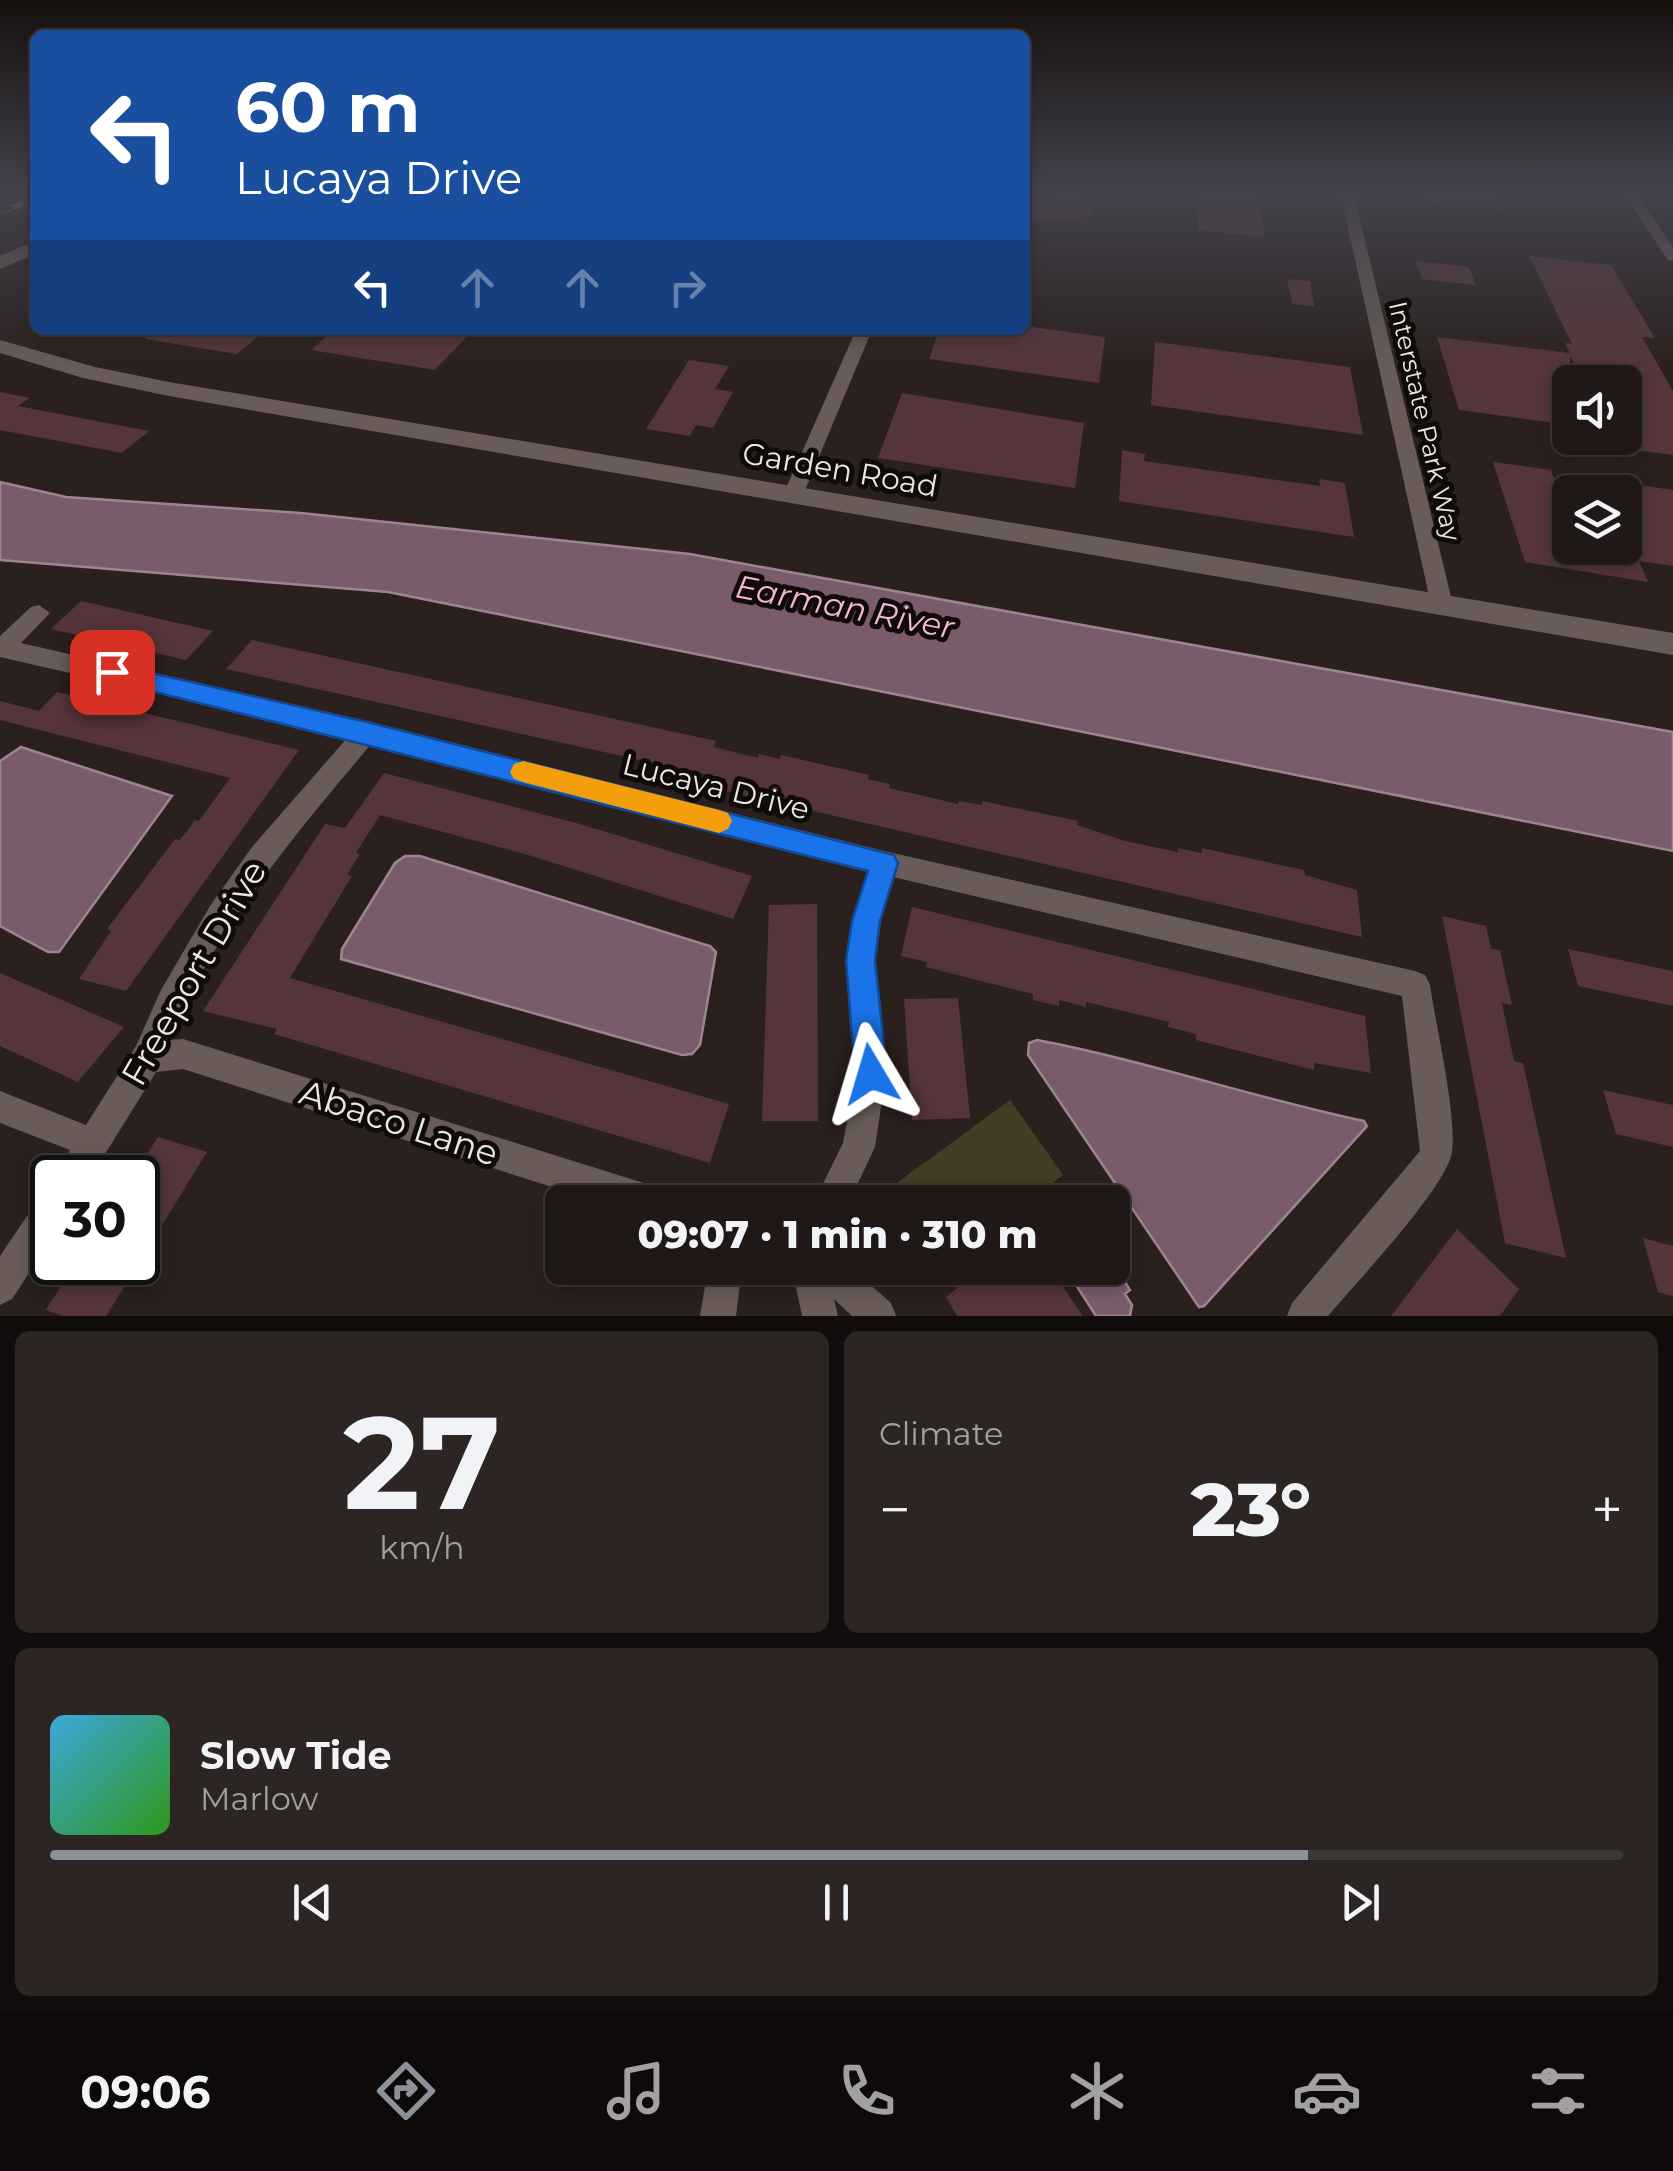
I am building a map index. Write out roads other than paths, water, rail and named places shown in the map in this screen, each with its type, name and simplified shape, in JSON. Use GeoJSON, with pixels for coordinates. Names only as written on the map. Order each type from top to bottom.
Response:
{"type":"FeatureCollection","features":[{"type":"Feature","properties":{"kind":"street"},"geometry":{"type":"LineString","coordinates":[[0,263],[23,252]]}},
{"type":"Feature","properties":{"kind":"street","name":"Interstate Park Way"},"geometry":{"type":"LineString","coordinates":[[1360,252],[1442,605]]}},
{"type":"Feature","properties":{"kind":"street"},"geometry":{"type":"LineString","coordinates":[[0,277],[30,264]]}},
{"type":"Feature","properties":{"kind":"street"},"geometry":{"type":"LineString","coordinates":[[794,495],[862,335]]}},
{"type":"Feature","properties":{"kind":"street","name":"Garden Road"},"geometry":{"type":"LineString","coordinates":[[0,346],[91,374],[168,389],[1673,644]]}},
{"type":"Feature","properties":{"kind":"street"},"geometry":{"type":"LineString","coordinates":[[1,648],[39,613]]}},
{"type":"Feature","properties":{"kind":"street","name":"Lucaya Drive"},"geometry":{"type":"LineString","coordinates":[[1,648],[367,732],[884,863],[1415,986],[1436,1129],[1436,1154],[1426,1172],[1305,1316]]}},
{"type":"Feature","properties":{"kind":"street","name":"Freeport Drive"},"geometry":{"type":"LineString","coordinates":[[85,1155],[147,1057],[171,1000],[220,915],[260,855],[367,732]]}},
{"type":"Feature","properties":{"kind":"street"},"geometry":{"type":"LineString","coordinates":[[839,1185],[859,1147],[871,1074],[860,960],[866,921],[884,863]]}},
{"type":"Feature","properties":{"kind":"street","name":"Abaco Lane"},"geometry":{"type":"LineString","coordinates":[[147,1057],[182,1054],[596,1185]]}},
{"type":"Feature","properties":{"kind":"street"},"geometry":{"type":"LineString","coordinates":[[0,1106],[92,1143]]}},
{"type":"Feature","properties":{"kind":"street"},"geometry":{"type":"LineString","coordinates":[[0,1287],[30,1242]]}},
{"type":"Feature","properties":{"kind":"street"},"geometry":{"type":"LineString","coordinates":[[718,1316],[723,1285]]}},
{"type":"Feature","properties":{"kind":"street"},"geometry":{"type":"LineString","coordinates":[[813,1285],[820,1316]]}},
{"type":"Feature","properties":{"kind":"street"},"geometry":{"type":"LineString","coordinates":[[844,1285],[878,1316]]}},
{"type":"Feature","properties":{"kind":"water","name":"Earman River"},"geometry":{"type":"Polygon","coordinates":[[[0,482],[66,497],[301,513],[690,554],[1673,732],[1673,851],[388,592],[0,560],[0,482]]]}},
{"type":"Feature","properties":{"kind":"water"},"geometry":{"type":"Polygon","coordinates":[[[21,747],[172,796],[59,952],[48,952],[0,926],[0,761],[21,747]]]}},
{"type":"Feature","properties":{"kind":"water"},"geometry":{"type":"Polygon","coordinates":[[[405,856],[420,856],[710,946],[716,952],[700,1045],[692,1054],[682,1055],[341,959],[342,949],[395,863],[405,856]]]}},
{"type":"Feature","properties":{"kind":"water"},"geometry":{"type":"Polygon","coordinates":[[[1037,1040],[1119,1058],[1364,1121],[1367,1126],[1199,1307],[1130,1205],[1130,1185],[1116,1185],[1028,1055],[1029,1043],[1037,1040]]]}},
{"type":"Feature","properties":{"kind":"water"},"geometry":{"type":"Polygon","coordinates":[[[1076,1285],[1127,1285],[1130,1290],[1125,1294],[1132,1305],[1130,1316],[1096,1316],[1076,1285]]]}}]}
